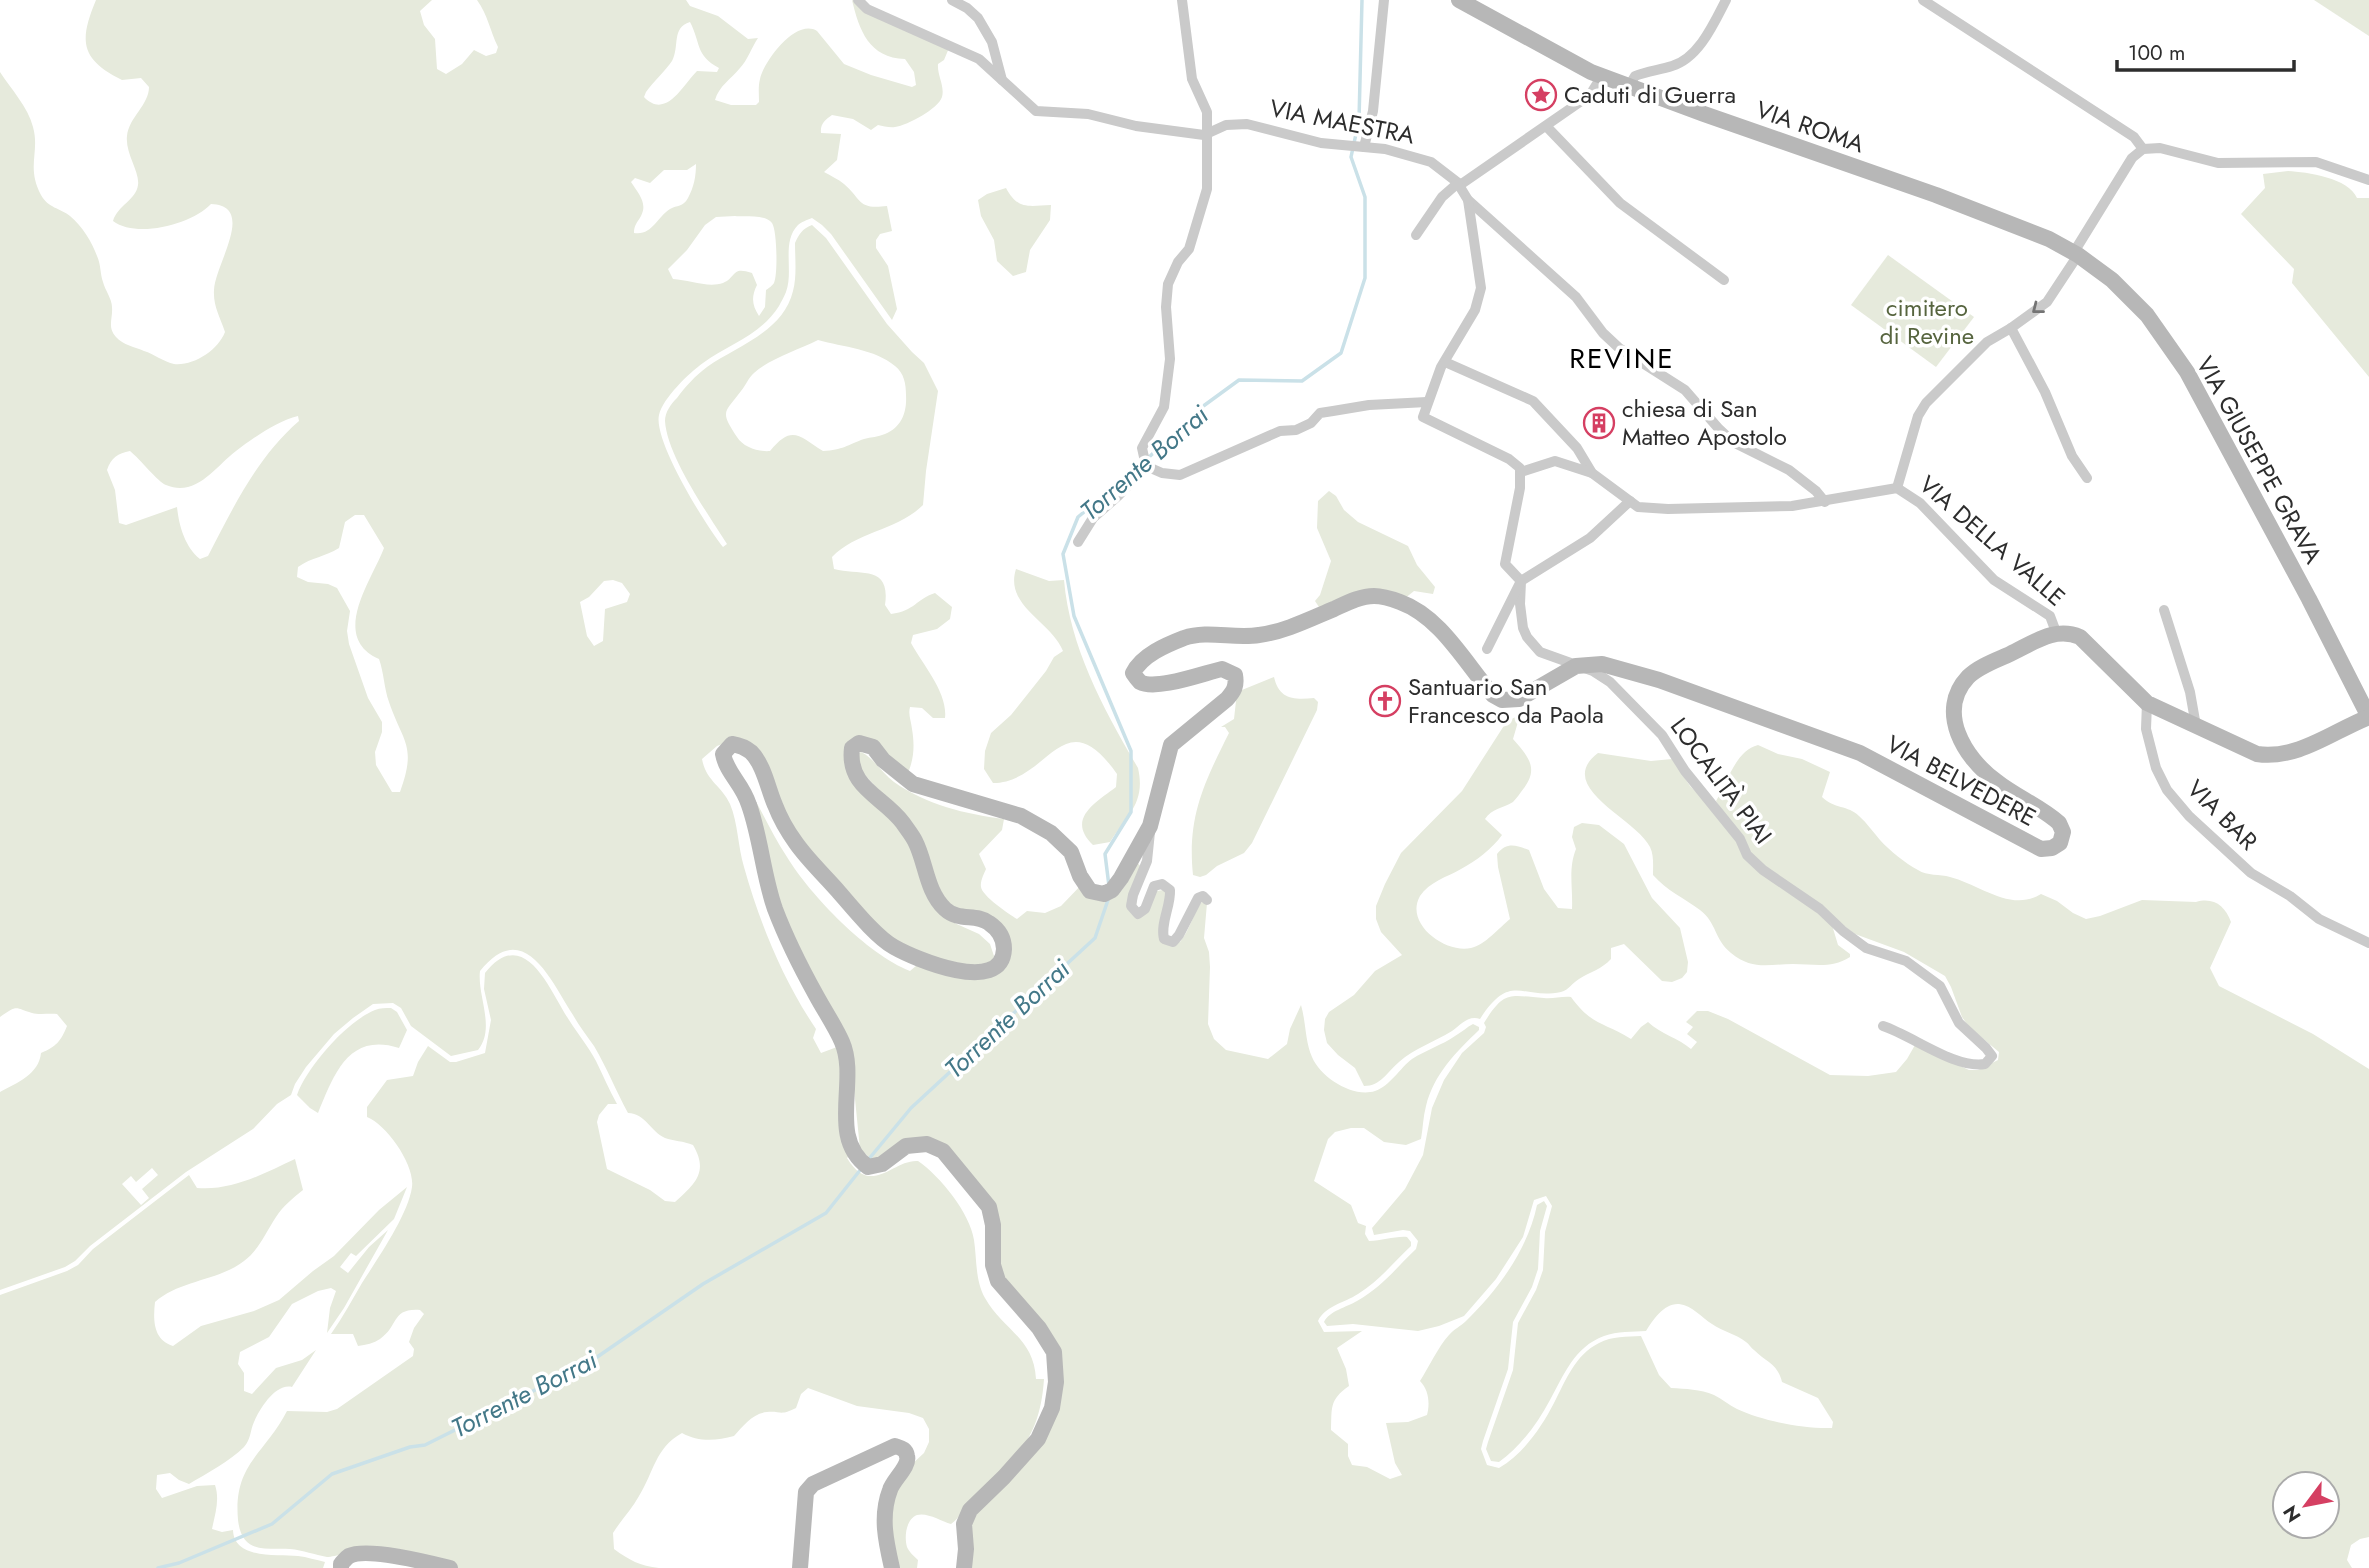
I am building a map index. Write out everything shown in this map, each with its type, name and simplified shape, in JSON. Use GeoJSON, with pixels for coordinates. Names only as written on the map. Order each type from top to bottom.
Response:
{"type":"FeatureCollection","features":[{"type":"Feature","properties":{"kind":"street","name":"VIA MAESTRA"},"geometry":{"type":"LineString","coordinates":[[858,0],[867,9],[979,59],[1039,112],[1088,114],[1165,131],[1207,134],[1226,125],[1247,124],[1321,143],[1385,149],[1431,162],[1459,184],[1468,200],[1576,297],[1619,348],[1685,390],[1733,442],[1789,470],[1816,491],[1825,502]]}},
{"type":"Feature","properties":{"kind":"street"},"geometry":{"type":"LineString","coordinates":[[952,0],[972,12],[985,26],[1002,80]]}},
{"type":"Feature","properties":{"kind":"street"},"geometry":{"type":"LineString","coordinates":[[1145,463],[1142,448],[1164,407],[1170,359],[1166,307],[1168,284],[1178,262],[1189,249],[1207,189],[1207,112],[1192,79],[1182,0]]}},
{"type":"Feature","properties":{"kind":"street"},"geometry":{"type":"LineString","coordinates":[[1361,147],[1373,111],[1384,0]]}},
{"type":"Feature","properties":{"kind":"street","name":"VIA ROMA"},"geometry":{"type":"LineString","coordinates":[[1459,0],[1560,57],[1602,76],[1936,195],[2049,239],[2076,254]]}},
{"type":"Feature","properties":{"kind":"street"},"geometry":{"type":"LineString","coordinates":[[1629,86],[1635,76],[1682,62],[1710,31],[1726,0]]}},
{"type":"Feature","properties":{"kind":"street"},"geometry":{"type":"LineString","coordinates":[[1923,0],[2134,137],[2143,149]]}},
{"type":"Feature","properties":{"kind":"street"},"geometry":{"type":"LineString","coordinates":[[1416,235],[1442,197],[1590,95],[1602,76]]}},
{"type":"Feature","properties":{"kind":"street"},"geometry":{"type":"LineString","coordinates":[[1547,127],[1620,203],[1724,280]]}},
{"type":"Feature","properties":{"kind":"street"},"geometry":{"type":"LineString","coordinates":[[1897,488],[1918,416],[1926,403],[1987,342],[2047,302],[2132,158],[2143,149],[2160,148],[2218,163],[2316,162],[2369,180]]}},
{"type":"Feature","properties":{"kind":"street"},"geometry":{"type":"LineString","coordinates":[[1468,200],[1481,288],[1475,310],[1441,367],[1423,417],[1517,464],[1521,472],[1505,564],[1521,581],[1520,604],[1527,637],[1540,652],[1576,666]]}},
{"type":"Feature","properties":{"kind":"street","name":"VIA GIUSEPPE GRAVA"},"geometry":{"type":"LineString","coordinates":[[2076,254],[2112,280],[2147,315],[2187,372],[2369,717]]}},
{"type":"Feature","properties":{"kind":"street"},"geometry":{"type":"LineString","coordinates":[[2011,328],[2045,392],[2072,456],[2087,478]]}},
{"type":"Feature","properties":{"kind":"street"},"geometry":{"type":"LineString","coordinates":[[1445,362],[1533,401],[1577,448],[1592,473]]}},
{"type":"Feature","properties":{"kind":"street"},"geometry":{"type":"LineString","coordinates":[[1145,463],[1162,472],[1180,475],[1280,431],[1296,430],[1311,423],[1320,413],[1368,405],[1427,402]]}},
{"type":"Feature","properties":{"kind":"street"},"geometry":{"type":"LineString","coordinates":[[1487,649],[1521,581],[1590,538],[1630,501],[1592,473],[1555,461],[1521,472]]}},
{"type":"Feature","properties":{"kind":"street"},"geometry":{"type":"LineString","coordinates":[[1078,542],[1093,518],[1118,496],[1145,463]]}},
{"type":"Feature","properties":{"kind":"street","name":"VIA DELLA VALLE"},"geometry":{"type":"LineString","coordinates":[[1630,501],[1638,507],[1668,509],[1792,506],[1897,488],[1920,503],[1994,580],[2050,617],[2056,632],[2080,636],[2147,702],[2196,726],[2257,754],[2271,755],[2298,750],[2369,717]]}},
{"type":"Feature","properties":{"kind":"street"},"geometry":{"type":"LineString","coordinates":[[1207,900],[1203,896],[1198,898],[1173,942],[1164,939],[1162,931],[1171,899],[1170,890],[1162,884],[1154,886],[1144,909],[1138,914],[1131,906],[1147,861],[1150,825],[1171,745],[1227,699],[1237,682],[1235,675],[1222,669],[1166,684],[1149,685],[1139,681],[1133,673],[1139,662],[1186,638],[1260,635],[1291,626],[1358,598],[1376,596],[1406,604],[1431,621],[1493,695],[1502,700],[1519,699],[1576,666]]}},
{"type":"Feature","properties":{"kind":"street"},"geometry":{"type":"LineString","coordinates":[[2164,610],[2190,692],[2196,726]]}},
{"type":"Feature","properties":{"kind":"street","name":"VIA BELVEDERE"},"geometry":{"type":"LineString","coordinates":[[1576,666],[1602,664],[1659,680],[1860,752],[2041,849],[2052,848],[2060,843],[2063,832],[2059,823],[1996,781],[1980,766],[1961,740],[1953,708],[1956,693],[1970,675],[2056,632]]}},
{"type":"Feature","properties":{"kind":"street","name":"LOCALITÀ PIAI"},"geometry":{"type":"LineString","coordinates":[[1576,666],[1610,681],[1662,735],[1685,771],[1740,839],[1747,855],[1763,870],[1821,909],[1843,931],[1866,948],[1906,961],[1940,986],[1959,1023],[1992,1056],[1985,1064],[1972,1066],[1902,1032],[1883,1026]]}},
{"type":"Feature","properties":{"kind":"street","name":"VIA BAR"},"geometry":{"type":"LineString","coordinates":[[2147,702],[2146,729],[2156,768],[2167,790],[2189,816],[2250,873],[2290,896],[2319,919],[2369,943]]}},
{"type":"Feature","properties":{"kind":"street"},"geometry":{"type":"LineString","coordinates":[[964,1568],[964,1524],[970,1510],[1038,1438],[1052,1408],[1056,1382],[1054,1352],[1039,1328],[998,1282],[993,1265],[993,1225],[989,1207],[943,1151],[927,1144],[906,1146],[882,1164],[868,1167],[857,1159],[850,1148],[846,1121],[846,1060],[843,1043],[806,977],[774,907],[751,808],[743,788],[725,766],[723,754],[732,744],[752,753],[764,775],[775,806],[795,842],[858,914],[892,946],[962,972],[984,973],[995,967],[1004,955],[1004,942],[998,930],[985,920],[954,916],[943,907],[935,896],[915,841],[897,815],[870,795],[858,778],[850,763],[852,748],[859,743],[873,747],[883,760],[913,785],[1021,816],[1051,832],[1071,852],[1080,876],[1090,891],[1108,892],[1150,825]]}},
{"type":"Feature","properties":{"kind":"street"},"geometry":{"type":"LineString","coordinates":[[800,1568],[807,1492],[813,1484],[895,1446],[903,1448],[907,1461],[891,1487],[885,1507],[885,1536],[892,1568]]}},
{"type":"Feature","properties":{"kind":"street"},"geometry":{"type":"LineString","coordinates":[[341,1568],[341,1564],[349,1556],[364,1554],[414,1560],[450,1568]]}},
{"type":"Feature","properties":{"kind":"green space"},"geometry":{"type":"Polygon","coordinates":[[[96,0],[432,0],[420,11],[424,25],[435,39],[437,69],[446,74],[462,64],[474,50],[486,56],[496,53],[498,47],[477,0],[686,0],[690,6],[718,16],[748,39],[758,38],[743,65],[722,87],[715,100],[731,105],[756,105],[759,102],[760,79],[774,52],[800,30],[809,29],[817,31],[844,64],[912,87],[916,85],[914,72],[905,59],[883,54],[874,48],[862,32],[852,0],[949,48],[944,60],[938,64],[942,97],[922,116],[901,126],[878,125],[871,130],[853,119],[832,115],[821,127],[821,133],[841,134],[837,160],[824,172],[844,184],[865,205],[887,206],[892,231],[880,234],[876,240],[876,248],[888,266],[897,309],[892,320],[831,234],[812,218],[806,220],[798,225],[790,240],[788,284],[772,316],[754,332],[713,356],[691,373],[677,386],[659,415],[659,427],[672,463],[723,547],[727,544],[673,451],[667,435],[666,414],[684,389],[703,370],[758,336],[780,317],[793,291],[795,243],[801,232],[812,225],[826,238],[887,324],[924,363],[938,391],[923,505],[902,520],[853,542],[832,557],[834,569],[878,577],[883,583],[886,592],[885,605],[891,614],[910,608],[935,593],[952,607],[950,619],[937,629],[913,635],[911,643],[939,689],[945,718],[933,718],[922,708],[910,707],[913,748],[905,779],[873,748],[847,753],[894,817],[950,921],[979,934],[990,944],[994,956],[992,965],[954,966],[880,934],[784,819],[744,753],[725,743],[717,746],[702,759],[707,773],[730,804],[757,909],[783,971],[816,1029],[813,1038],[821,1053],[837,1047],[840,1055],[852,1153],[847,1158],[856,1170],[873,1176],[918,1161],[944,1185],[967,1218],[971,1229],[978,1277],[985,1298],[1024,1344],[1034,1365],[1036,1379],[1044,1379],[1037,1418],[1031,1434],[1012,1460],[969,1503],[957,1519],[951,1524],[925,1515],[917,1515],[910,1520],[906,1543],[909,1551],[918,1560],[917,1568],[899,1568],[888,1509],[911,1465],[924,1453],[929,1442],[929,1429],[923,1418],[909,1413],[857,1406],[808,1388],[801,1394],[796,1408],[784,1413],[767,1412],[757,1415],[734,1436],[707,1440],[682,1433],[660,1453],[636,1501],[613,1533],[614,1549],[635,1562],[659,1568],[430,1568],[343,1554],[327,1557],[295,1550],[256,1547],[244,1539],[238,1520],[240,1485],[252,1461],[287,1411],[327,1412],[337,1409],[413,1356],[414,1349],[409,1342],[414,1328],[424,1314],[420,1310],[404,1312],[386,1334],[367,1344],[358,1346],[353,1334],[331,1334],[391,1236],[405,1210],[412,1187],[412,1178],[404,1157],[383,1128],[367,1117],[367,1107],[387,1080],[413,1076],[428,1046],[450,1062],[485,1053],[491,1020],[484,989],[485,973],[499,959],[512,955],[524,958],[535,967],[596,1061],[617,1104],[608,1104],[597,1122],[607,1169],[650,1190],[665,1201],[675,1202],[698,1177],[700,1163],[693,1145],[665,1138],[639,1116],[628,1113],[594,1046],[546,972],[523,952],[510,950],[496,956],[480,971],[486,1022],[483,1041],[478,1050],[451,1056],[411,1026],[401,1008],[393,1003],[373,1004],[334,1034],[306,1067],[291,1095],[277,1104],[253,1129],[186,1172],[90,1246],[75,1261],[0,1290],[0,1092],[32,1072],[41,1053],[57,1043],[67,1026],[57,1014],[35,1014],[16,1008],[0,1017],[0,72],[31,120],[35,136],[34,176],[41,195],[47,203],[74,220],[95,251],[112,304],[111,326],[116,337],[166,362],[182,364],[197,360],[211,351],[225,332],[214,296],[216,279],[232,225],[231,215],[224,207],[211,204],[191,218],[150,229],[136,229],[113,221],[137,190],[137,174],[128,149],[127,136],[131,123],[146,100],[149,87],[141,78],[122,80],[108,72],[91,56],[86,38],[96,0]],[[690,22],[680,29],[672,61],[644,97],[652,103],[667,103],[697,71],[717,72],[719,68],[702,53],[690,22]],[[696,164],[687,170],[664,170],[650,183],[635,178],[631,182],[643,207],[634,233],[650,229],[665,212],[684,203],[690,194],[696,164]],[[735,216],[716,217],[705,225],[687,250],[668,269],[673,279],[717,284],[727,281],[737,272],[752,273],[757,285],[753,297],[754,305],[759,316],[765,307],[766,290],[775,278],[776,243],[772,223],[760,217],[735,216]],[[818,340],[754,373],[726,412],[728,422],[743,444],[756,450],[770,451],[784,438],[796,435],[823,451],[830,450],[885,434],[896,427],[902,418],[906,407],[905,383],[898,369],[887,360],[868,352],[818,340]],[[298,416],[282,422],[243,446],[205,478],[187,487],[166,485],[130,451],[119,455],[113,459],[107,470],[115,490],[119,523],[126,525],[177,507],[181,529],[190,548],[200,559],[208,556],[258,467],[299,421],[298,416]],[[355,515],[345,522],[339,548],[298,567],[297,577],[337,588],[350,611],[347,631],[349,644],[368,698],[382,722],[382,732],[375,752],[376,765],[392,792],[400,792],[407,764],[406,745],[389,702],[379,659],[364,649],[357,637],[355,623],[364,591],[384,548],[364,515],[355,515]],[[613,580],[604,581],[589,597],[580,602],[587,636],[594,646],[603,641],[605,609],[627,602],[630,594],[622,583],[613,580]],[[152,1168],[136,1182],[131,1176],[122,1184],[141,1205],[149,1198],[142,1189],[158,1175],[152,1168]]]}},
{"type":"Feature","properties":{"kind":"green space"},"geometry":{"type":"Polygon","coordinates":[[[2314,0],[2369,0],[2369,36],[2314,0]]]}},
{"type":"Feature","properties":{"kind":"green space"},"geometry":{"type":"Polygon","coordinates":[[[2288,171],[2327,177],[2346,185],[2357,198],[2369,198],[2369,377],[2292,283],[2294,269],[2241,214],[2265,188],[2263,174],[2288,171]]]}},
{"type":"Feature","properties":{"kind":"green space"},"geometry":{"type":"Polygon","coordinates":[[[1006,188],[1015,200],[1024,205],[1051,205],[1050,220],[1030,250],[1026,272],[1013,276],[997,261],[994,240],[981,216],[978,200],[1006,188]]]}},
{"type":"Feature","properties":{"kind":"green space","name":"cimitero di Revine"},"geometry":{"type":"Polygon","coordinates":[[[1888,255],[1974,317],[1936,367],[1851,305],[1888,255]]]}},
{"type":"Feature","properties":{"kind":"green space"},"geometry":{"type":"Polygon","coordinates":[[[1329,491],[1358,522],[1408,546],[1417,565],[1435,587],[1433,594],[1414,591],[1404,599],[1319,607],[1315,601],[1320,595],[1331,561],[1317,528],[1318,501],[1329,491]]]}},
{"type":"Feature","properties":{"kind":"green space"},"geometry":{"type":"Polygon","coordinates":[[[1016,569],[1049,581],[1064,580],[1073,630],[1081,654],[1101,701],[1138,768],[1140,780],[1137,800],[1110,842],[1093,845],[1085,836],[1082,827],[1086,812],[1116,787],[1117,774],[1098,752],[1083,743],[1069,743],[1012,779],[993,783],[984,769],[985,751],[991,733],[1011,715],[1054,657],[1063,651],[1049,631],[1023,604],[1014,582],[1016,569]]]}},
{"type":"Feature","properties":{"kind":"green space"},"geometry":{"type":"Polygon","coordinates":[[[1274,677],[1283,694],[1300,699],[1314,698],[1318,702],[1317,710],[1252,843],[1244,853],[1217,866],[1206,875],[1193,875],[1193,835],[1199,801],[1229,733],[1225,727],[1221,727],[1234,719],[1237,692],[1274,677]]]}},
{"type":"Feature","properties":{"kind":"green space"},"geometry":{"type":"Polygon","coordinates":[[[1520,715],[1513,739],[1530,762],[1531,774],[1528,781],[1513,802],[1494,811],[1485,819],[1502,835],[1493,845],[1472,862],[1433,883],[1420,896],[1418,917],[1423,926],[1440,942],[1461,949],[1471,948],[1487,940],[1510,919],[1497,854],[1512,846],[1529,850],[1544,889],[1558,908],[1572,909],[1571,871],[1576,849],[1572,837],[1574,827],[1582,823],[1599,825],[1624,844],[1652,898],[1680,928],[1688,962],[1687,972],[1682,978],[1672,982],[1662,981],[1624,944],[1611,948],[1611,959],[1566,990],[1547,993],[1509,991],[1491,1004],[1480,1019],[1465,1021],[1405,1057],[1375,1084],[1364,1086],[1355,1068],[1327,1043],[1325,1019],[1329,1012],[1354,995],[1375,971],[1402,955],[1381,932],[1376,919],[1376,906],[1385,884],[1401,853],[1462,791],[1507,721],[1520,715]]]}},
{"type":"Feature","properties":{"kind":"green space"},"geometry":{"type":"Polygon","coordinates":[[[1758,745],[1778,754],[1802,759],[1830,772],[1822,797],[1855,813],[1880,840],[1913,867],[1925,873],[1950,877],[2007,899],[2030,899],[2041,894],[2086,919],[2142,900],[2208,901],[2218,904],[2226,911],[2231,922],[2210,968],[2219,986],[2313,1034],[2369,1069],[2369,1537],[2351,1545],[2347,1560],[2352,1568],[971,1568],[969,1525],[973,1512],[1037,1445],[1053,1379],[1044,1340],[1011,1305],[979,1205],[932,1150],[871,1159],[860,1149],[853,1079],[817,1000],[752,829],[750,791],[787,857],[825,906],[876,952],[910,971],[917,965],[985,979],[996,974],[1002,963],[992,932],[955,914],[880,791],[860,770],[857,754],[861,752],[894,782],[920,797],[961,811],[1004,819],[1002,830],[979,854],[986,869],[981,887],[991,900],[1017,919],[1027,911],[1045,913],[1061,906],[1085,881],[1090,889],[1121,891],[1137,862],[1141,867],[1135,916],[1157,891],[1163,890],[1167,893],[1159,930],[1180,942],[1203,900],[1207,903],[1204,938],[1210,967],[1208,1024],[1214,1039],[1226,1050],[1268,1059],[1287,1044],[1290,1029],[1301,1005],[1308,1045],[1316,1065],[1330,1079],[1348,1089],[1366,1092],[1375,1091],[1385,1085],[1417,1056],[1473,1024],[1479,1027],[1447,1064],[1434,1084],[1426,1106],[1421,1139],[1406,1145],[1384,1142],[1364,1128],[1335,1132],[1328,1139],[1314,1181],[1351,1205],[1358,1223],[1366,1226],[1365,1234],[1369,1241],[1407,1237],[1411,1242],[1411,1246],[1386,1272],[1358,1294],[1330,1308],[1318,1321],[1324,1332],[1362,1331],[1337,1348],[1346,1369],[1349,1386],[1335,1400],[1331,1430],[1348,1444],[1348,1456],[1352,1465],[1367,1467],[1390,1479],[1402,1475],[1395,1463],[1386,1423],[1408,1422],[1427,1415],[1428,1397],[1420,1381],[1445,1340],[1478,1309],[1510,1268],[1527,1237],[1537,1205],[1544,1201],[1547,1206],[1540,1231],[1538,1269],[1532,1287],[1513,1322],[1508,1369],[1481,1449],[1487,1465],[1499,1468],[1516,1455],[1543,1422],[1577,1361],[1599,1343],[1620,1337],[1641,1336],[1659,1375],[1671,1388],[1709,1393],[1737,1409],[1771,1421],[1796,1426],[1832,1428],[1833,1422],[1818,1398],[1782,1382],[1775,1367],[1742,1339],[1688,1307],[1674,1304],[1660,1313],[1646,1331],[1609,1334],[1585,1347],[1565,1372],[1528,1434],[1499,1462],[1491,1461],[1486,1449],[1513,1370],[1518,1323],[1536,1290],[1543,1270],[1545,1232],[1552,1206],[1546,1196],[1534,1200],[1523,1237],[1496,1279],[1464,1316],[1418,1331],[1353,1324],[1327,1326],[1324,1322],[1334,1312],[1374,1289],[1416,1249],[1418,1241],[1410,1231],[1374,1235],[1372,1228],[1405,1189],[1423,1155],[1432,1108],[1444,1080],[1462,1053],[1484,1033],[1484,1023],[1497,1004],[1509,997],[1571,997],[1592,1019],[1631,1039],[1648,1022],[1691,1049],[1697,1042],[1687,1034],[1693,1027],[1686,1022],[1697,1011],[1708,1011],[1728,1019],[1830,1075],[1868,1076],[1896,1072],[1915,1045],[1969,1070],[1978,1070],[1998,1060],[1999,1052],[1969,1027],[1962,1017],[1945,976],[1904,952],[1855,934],[1752,856],[1716,801],[1743,754],[1758,745]]]}},
{"type":"Feature","properties":{"kind":"green space"},"geometry":{"type":"Polygon","coordinates":[[[1598,753],[1651,761],[1672,759],[1690,786],[1711,806],[1739,843],[1832,925],[1838,945],[1850,954],[1850,957],[1829,964],[1761,965],[1739,959],[1731,953],[1721,942],[1706,915],[1664,886],[1653,875],[1651,850],[1642,836],[1591,790],[1585,778],[1587,766],[1598,753]]]}},
{"type":"Feature","properties":{"kind":"green space"},"geometry":{"type":"Polygon","coordinates":[[[391,1008],[397,1012],[407,1030],[399,1048],[367,1046],[355,1052],[337,1072],[318,1113],[310,1108],[297,1095],[309,1071],[329,1046],[364,1016],[377,1009],[391,1008]]]}},
{"type":"Feature","properties":{"kind":"green space"},"geometry":{"type":"Polygon","coordinates":[[[295,1159],[303,1190],[282,1209],[249,1257],[234,1268],[176,1289],[155,1302],[156,1328],[166,1343],[173,1346],[201,1326],[254,1311],[279,1300],[334,1256],[379,1210],[407,1187],[394,1219],[356,1256],[351,1253],[340,1267],[348,1273],[369,1247],[388,1230],[327,1333],[330,1308],[336,1291],[331,1288],[318,1291],[292,1304],[269,1337],[240,1352],[238,1364],[244,1373],[244,1391],[252,1394],[276,1368],[302,1360],[316,1350],[292,1387],[280,1389],[264,1404],[244,1447],[189,1484],[170,1473],[157,1475],[156,1489],[162,1498],[197,1486],[215,1485],[217,1502],[212,1529],[222,1532],[233,1530],[235,1540],[249,1551],[308,1558],[325,1562],[323,1568],[0,1568],[0,1295],[78,1265],[93,1249],[189,1175],[197,1188],[223,1187],[247,1180],[295,1159]]]}},
{"type":"Feature","properties":{"kind":"waterway","name":"Torrente Borrai"},"geometry":{"type":"LineString","coordinates":[[1147,459],[1202,407],[1239,380],[1302,381],[1341,353],[1365,278],[1365,197],[1351,157],[1359,120],[1362,0]]}},
{"type":"Feature","properties":{"kind":"waterway","name":"Torrente Borrai"},"geometry":{"type":"LineString","coordinates":[[1109,886],[1105,854],[1131,812],[1131,751],[1074,616],[1063,554],[1078,517],[1134,471]]}},
{"type":"Feature","properties":{"kind":"waterway","name":"Torrente Borrai"},"geometry":{"type":"LineString","coordinates":[[868,1160],[911,1108],[1095,938],[1109,897]]}},
{"type":"Feature","properties":{"kind":"waterway","name":"Torrente Borrai"},"geometry":{"type":"LineString","coordinates":[[158,1568],[179,1563],[272,1524],[332,1474],[410,1447],[425,1445],[587,1364],[703,1284],[826,1213],[861,1169]]}},
{"type":"Feature","properties":{"kind":"place","name":"Caduti di Guerra"},"geometry":{"type":"Point","coordinates":[1541,95]}},
{"type":"Feature","properties":{"kind":"place","name":"chiesa di San Matteo Apostolo"},"geometry":{"type":"Point","coordinates":[1599,423]}},
{"type":"Feature","properties":{"kind":"place","name":"Santuario San Francesco da Paola"},"geometry":{"type":"Point","coordinates":[1385,701]}},
{"type":"Feature","properties":{"kind":"district","name":"REVINE"},"geometry":{"type":"Point","coordinates":[1622,358]}}]}
